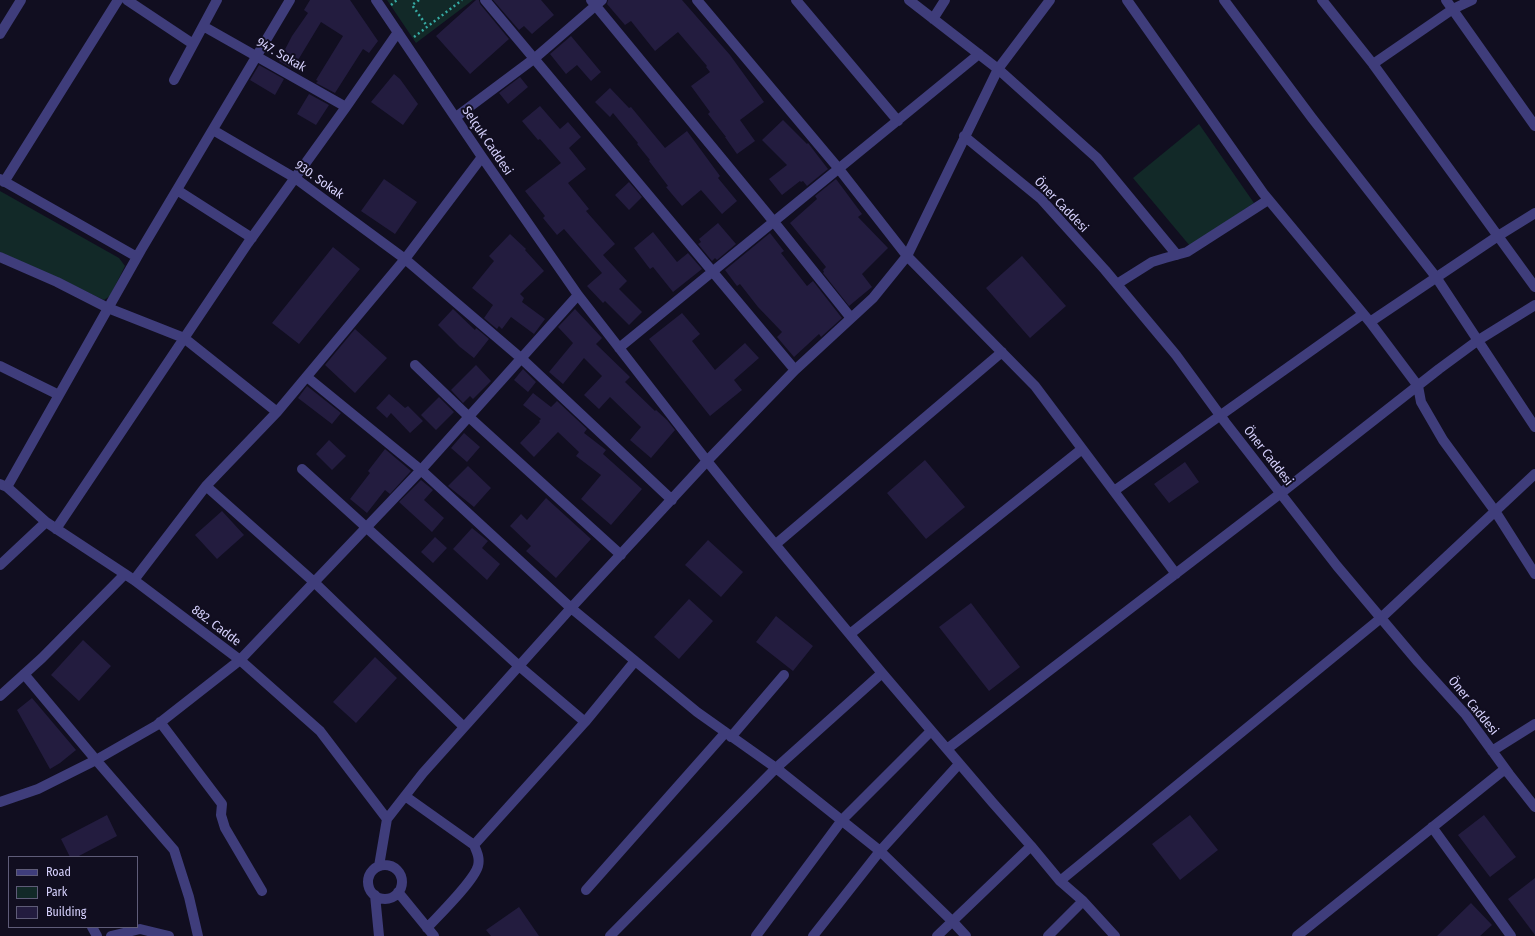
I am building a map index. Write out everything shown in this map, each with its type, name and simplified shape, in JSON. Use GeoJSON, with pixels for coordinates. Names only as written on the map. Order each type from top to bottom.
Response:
{"type":"FeatureCollection","features":[{"type":"Feature","properties":{"kind":"street"},"geometry":{"type":"LineString","coordinates":[[0,34],[21,0]]}},
{"type":"Feature","properties":{"kind":"street"},"geometry":{"type":"LineString","coordinates":[[118,0],[2,180],[137,257]]}},
{"type":"Feature","properties":{"kind":"street"},"geometry":{"type":"LineString","coordinates":[[127,0],[192,44]]}},
{"type":"Feature","properties":{"kind":"street"},"geometry":{"type":"LineString","coordinates":[[174,80],[217,0]]}},
{"type":"Feature","properties":{"kind":"street"},"geometry":{"type":"LineString","coordinates":[[3,485],[59,396],[137,257],[290,0]]}},
{"type":"Feature","properties":{"kind":"street","name":"Selçuk Caddesi"},"geometry":{"type":"LineString","coordinates":[[376,0],[482,157],[578,295],[708,461],[882,673],[959,764],[1060,881],[1083,901],[1115,936]]}},
{"type":"Feature","properties":{"kind":"street"},"geometry":{"type":"LineString","coordinates":[[485,0],[795,370]]}},
{"type":"Feature","properties":{"kind":"street"},"geometry":{"type":"LineString","coordinates":[[697,0],[839,169],[907,256],[1035,386],[1176,574]]}},
{"type":"Feature","properties":{"kind":"street"},"geometry":{"type":"LineString","coordinates":[[796,0],[898,121]]}},
{"type":"Feature","properties":{"kind":"street"},"geometry":{"type":"LineString","coordinates":[[909,0],[998,68],[1097,158],[1177,255]]}},
{"type":"Feature","properties":{"kind":"street"},"geometry":{"type":"LineString","coordinates":[[933,19],[945,0]]}},
{"type":"Feature","properties":{"kind":"street"},"geometry":{"type":"LineString","coordinates":[[379,866],[387,820],[405,796],[464,727],[571,608],[708,461],[795,370],[873,298],[907,256],[998,68],[1050,0]]}},
{"type":"Feature","properties":{"kind":"street"},"geometry":{"type":"LineString","coordinates":[[1127,0],[1268,200],[1366,318],[1418,386],[1421,402],[1443,440],[1495,511],[1535,574]]}},
{"type":"Feature","properties":{"kind":"street"},"geometry":{"type":"LineString","coordinates":[[1224,0],[1312,118],[1436,277],[1535,427]]}},
{"type":"Feature","properties":{"kind":"street"},"geometry":{"type":"LineString","coordinates":[[1322,0],[1373,64],[1535,287]]}},
{"type":"Feature","properties":{"kind":"street"},"geometry":{"type":"LineString","coordinates":[[1446,0],[1454,9],[1535,126]]}},
{"type":"Feature","properties":{"kind":"street"},"geometry":{"type":"LineString","coordinates":[[1373,64],[1454,9],[1472,0]]}},
{"type":"Feature","properties":{"kind":"street"},"geometry":{"type":"LineString","coordinates":[[456,117],[535,58],[596,2],[851,318]]}},
{"type":"Feature","properties":{"kind":"street","name":"947. Sokak"},"geometry":{"type":"LineString","coordinates":[[203,26],[346,107]]}},
{"type":"Feature","properties":{"kind":"street"},"geometry":{"type":"LineString","coordinates":[[56,529],[252,238],[398,32]]}},
{"type":"Feature","properties":{"kind":"street"},"geometry":{"type":"LineString","coordinates":[[619,348],[979,54]]}},
{"type":"Feature","properties":{"kind":"street","name":"930. Sokak"},"geometry":{"type":"LineString","coordinates":[[213,130],[295,178],[405,259],[522,359],[672,500]]}},
{"type":"Feature","properties":{"kind":"street","name":"Öner Caddesi"},"geometry":{"type":"LineString","coordinates":[[964,136],[1041,199],[1117,284],[1176,355],[1220,415],[1337,566],[1418,662],[1466,715],[1505,769],[1535,807]]}},
{"type":"Feature","properties":{"kind":"street"},"geometry":{"type":"LineString","coordinates":[[134,580],[206,486],[277,412],[405,259],[482,157]]}},
{"type":"Feature","properties":{"kind":"street"},"geometry":{"type":"LineString","coordinates":[[177,190],[252,238]]}},
{"type":"Feature","properties":{"kind":"street"},"geometry":{"type":"LineString","coordinates":[[1117,284],[1152,262],[1187,252],[1268,200]]}},
{"type":"Feature","properties":{"kind":"street"},"geometry":{"type":"LineString","coordinates":[[1114,491],[1220,415],[1366,318],[1436,277],[1535,213]]}},
{"type":"Feature","properties":{"kind":"street"},"geometry":{"type":"LineString","coordinates":[[0,257],[57,282],[108,308],[184,338],[277,412]]}},
{"type":"Feature","properties":{"kind":"street"},"geometry":{"type":"LineString","coordinates":[[0,802],[38,789],[96,760],[160,722],[240,660],[421,470],[578,295]]}},
{"type":"Feature","properties":{"kind":"street"},"geometry":{"type":"LineString","coordinates":[[947,749],[1418,386],[1478,341],[1535,305]]}},
{"type":"Feature","properties":{"kind":"street"},"geometry":{"type":"LineString","coordinates":[[776,544],[1002,352]]}},
{"type":"Feature","properties":{"kind":"street"},"geometry":{"type":"LineString","coordinates":[[415,365],[469,417],[621,555]]}},
{"type":"Feature","properties":{"kind":"street"},"geometry":{"type":"LineString","coordinates":[[0,366],[59,396]]}},
{"type":"Feature","properties":{"kind":"street"},"geometry":{"type":"LineString","coordinates":[[306,377],[421,470],[571,608],[635,661],[697,712],[776,768],[880,852],[966,936]]}},
{"type":"Feature","properties":{"kind":"street"},"geometry":{"type":"LineString","coordinates":[[850,634],[1082,449]]}},
{"type":"Feature","properties":{"kind":"street"},"geometry":{"type":"LineString","coordinates":[[302,469],[519,666],[585,722]]}},
{"type":"Feature","properties":{"kind":"street"},"geometry":{"type":"LineString","coordinates":[[1060,881],[1381,618],[1535,474]]}},
{"type":"Feature","properties":{"kind":"street","name":"882. Cadde"},"geometry":{"type":"LineString","coordinates":[[3,485],[46,522],[134,580],[240,660],[320,731],[387,820]]}},
{"type":"Feature","properties":{"kind":"street"},"geometry":{"type":"LineString","coordinates":[[206,486],[314,582],[464,727]]}},
{"type":"Feature","properties":{"kind":"street"},"geometry":{"type":"LineString","coordinates":[[0,565],[46,522]]}},
{"type":"Feature","properties":{"kind":"street"},"geometry":{"type":"LineString","coordinates":[[0,696],[42,658],[124,574]]}},
{"type":"Feature","properties":{"kind":"street"},"geometry":{"type":"LineString","coordinates":[[474,845],[585,722],[635,661]]}},
{"type":"Feature","properties":{"kind":"street"},"geometry":{"type":"LineString","coordinates":[[611,936],[776,768],[882,673]]}},
{"type":"Feature","properties":{"kind":"street"},"geometry":{"type":"LineString","coordinates":[[24,674],[174,850],[189,897],[198,936]]}},
{"type":"Feature","properties":{"kind":"street"},"geometry":{"type":"LineString","coordinates":[[586,890],[784,675]]}},
{"type":"Feature","properties":{"kind":"street"},"geometry":{"type":"LineString","coordinates":[[160,722],[222,804],[221,815],[225,828],[262,891]]}},
{"type":"Feature","properties":{"kind":"street"},"geometry":{"type":"LineString","coordinates":[[1492,751],[1535,724]]}},
{"type":"Feature","properties":{"kind":"street"},"geometry":{"type":"LineString","coordinates":[[756,936],[842,820],[931,731]]}},
{"type":"Feature","properties":{"kind":"street"},"geometry":{"type":"LineString","coordinates":[[813,936],[880,852],[959,764]]}},
{"type":"Feature","properties":{"kind":"street"},"geometry":{"type":"LineString","coordinates":[[1297,936],[1505,769]]}},
{"type":"Feature","properties":{"kind":"street"},"geometry":{"type":"LineString","coordinates":[[405,796],[474,845],[479,858],[474,874],[427,928]]}},
{"type":"Feature","properties":{"kind":"street"},"geometry":{"type":"LineString","coordinates":[[1432,827],[1511,936]]}},
{"type":"Feature","properties":{"kind":"street"},"geometry":{"type":"LineString","coordinates":[[937,936],[1031,846]]}},
{"type":"Feature","properties":{"kind":"street"},"geometry":{"type":"LineString","coordinates":[[374,895],[383,898],[391,898],[402,886],[402,878],[399,871],[393,866],[386,864],[379,866],[372,871],[368,879],[369,888],[374,895],[379,936]]}},
{"type":"Feature","properties":{"kind":"street"},"geometry":{"type":"LineString","coordinates":[[398,892],[434,936]]}},
{"type":"Feature","properties":{"kind":"street"},"geometry":{"type":"LineString","coordinates":[[1048,936],[1083,901]]}},
{"type":"Feature","properties":{"kind":"street"},"geometry":{"type":"LineString","coordinates":[[111,936],[140,929],[169,936]]}},
{"type":"Feature","properties":{"kind":"path"},"geometry":{"type":"LineString","coordinates":[[419,0],[412,6],[427,26]]}},
{"type":"Feature","properties":{"kind":"path"},"geometry":{"type":"LineString","coordinates":[[406,44],[462,0]]}},
{"type":"Feature","properties":{"kind":"green space"},"geometry":{"type":"Polygon","coordinates":[[[387,0],[473,0],[416,43],[387,0]]]}},
{"type":"Feature","properties":{"kind":"green space"},"geometry":{"type":"Polygon","coordinates":[[[1199,124],[1254,203],[1190,246],[1133,178],[1199,124]]]}},
{"type":"Feature","properties":{"kind":"green space"},"geometry":{"type":"Polygon","coordinates":[[[0,191],[119,258],[125,266],[110,296],[104,300],[0,252],[0,191]]]}},
{"type":"Feature","properties":{"kind":"building"},"geometry":{"type":"Polygon","coordinates":[[[310,0],[350,0],[378,41],[369,53],[363,49],[335,93],[316,83],[318,81],[316,80],[343,36],[321,22],[295,65],[293,64],[291,68],[279,61],[292,36],[308,13],[304,10],[310,0]]]}},
{"type":"Feature","properties":{"kind":"building"},"geometry":{"type":"Polygon","coordinates":[[[476,0],[479,0],[480,4],[509,39],[470,74],[436,36],[476,0]]]}},
{"type":"Feature","properties":{"kind":"building"},"geometry":{"type":"Polygon","coordinates":[[[493,0],[541,0],[554,15],[532,34],[524,26],[519,30],[493,0]]]}},
{"type":"Feature","properties":{"kind":"building"},"geometry":{"type":"Polygon","coordinates":[[[608,0],[682,0],[730,55],[764,102],[740,120],[755,141],[737,154],[708,114],[710,112],[691,86],[710,72],[706,67],[707,66],[678,32],[655,51],[631,21],[625,25],[607,4],[608,0]]]}},
{"type":"Feature","properties":{"kind":"building"},"geometry":{"type":"Polygon","coordinates":[[[571,36],[601,72],[591,81],[577,65],[566,74],[550,54],[571,36]]]}},
{"type":"Feature","properties":{"kind":"building"},"geometry":{"type":"Polygon","coordinates":[[[259,65],[284,79],[275,95],[250,80],[259,65]]]}},
{"type":"Feature","properties":{"kind":"building"},"geometry":{"type":"Polygon","coordinates":[[[394,74],[400,79],[418,104],[403,125],[371,102],[394,74]]]}},
{"type":"Feature","properties":{"kind":"building"},"geometry":{"type":"Polygon","coordinates":[[[520,77],[528,87],[508,104],[499,93],[520,77]]]}},
{"type":"Feature","properties":{"kind":"building"},"geometry":{"type":"Polygon","coordinates":[[[610,88],[629,108],[631,107],[665,148],[687,131],[720,176],[718,178],[737,201],[722,214],[701,190],[682,206],[666,187],[668,186],[637,144],[638,143],[613,113],[610,117],[595,102],[610,88]]]}},
{"type":"Feature","properties":{"kind":"building"},"geometry":{"type":"Polygon","coordinates":[[[309,94],[329,105],[316,125],[297,114],[309,94]]]}},
{"type":"Feature","properties":{"kind":"building"},"geometry":{"type":"Polygon","coordinates":[[[540,106],[560,129],[568,122],[581,137],[569,148],[586,169],[568,183],[589,209],[586,211],[615,244],[603,255],[627,281],[619,289],[642,312],[629,325],[605,301],[603,303],[587,286],[602,273],[564,229],[557,235],[543,218],[545,216],[525,191],[561,163],[540,139],[538,140],[522,121],[540,106]]]}},
{"type":"Feature","properties":{"kind":"building"},"geometry":{"type":"Polygon","coordinates":[[[783,120],[807,144],[808,143],[828,169],[807,186],[803,181],[800,181],[782,195],[769,179],[787,165],[762,140],[783,120]]]}},
{"type":"Feature","properties":{"kind":"building"},"geometry":{"type":"Polygon","coordinates":[[[384,179],[417,202],[395,234],[361,211],[384,179]]]}},
{"type":"Feature","properties":{"kind":"building"},"geometry":{"type":"Polygon","coordinates":[[[836,179],[862,214],[858,217],[888,248],[862,274],[872,287],[849,306],[823,273],[823,270],[826,267],[790,223],[817,199],[815,196],[836,179]]]}},
{"type":"Feature","properties":{"kind":"building"},"geometry":{"type":"Polygon","coordinates":[[[629,182],[642,197],[629,210],[615,195],[629,182]]]}},
{"type":"Feature","properties":{"kind":"building"},"geometry":{"type":"Polygon","coordinates":[[[718,223],[736,244],[717,260],[715,258],[712,261],[698,244],[701,242],[699,239],[718,223]]]}},
{"type":"Feature","properties":{"kind":"building"},"geometry":{"type":"Polygon","coordinates":[[[653,232],[677,262],[688,253],[702,269],[673,292],[653,267],[650,269],[634,248],[653,232]]]}},
{"type":"Feature","properties":{"kind":"building"},"geometry":{"type":"Polygon","coordinates":[[[770,233],[784,251],[781,253],[807,286],[813,281],[842,318],[821,337],[819,334],[794,357],[777,337],[782,332],[758,307],[740,284],[737,286],[725,270],[770,233]]]}},
{"type":"Feature","properties":{"kind":"building"},"geometry":{"type":"Polygon","coordinates":[[[510,234],[526,249],[525,250],[544,271],[520,294],[524,298],[522,302],[545,319],[534,334],[511,317],[502,329],[499,326],[497,329],[484,318],[493,305],[472,288],[494,261],[489,256],[510,234]]]}},
{"type":"Feature","properties":{"kind":"building"},"geometry":{"type":"Polygon","coordinates":[[[333,247],[360,269],[299,344],[272,323],[333,247]]]}},
{"type":"Feature","properties":{"kind":"building"},"geometry":{"type":"Polygon","coordinates":[[[1022,256],[1066,306],[1030,338],[986,288],[1022,256]]]}},
{"type":"Feature","properties":{"kind":"building"},"geometry":{"type":"Polygon","coordinates":[[[453,309],[475,330],[476,328],[489,339],[474,358],[460,347],[438,325],[453,309]]]}},
{"type":"Feature","properties":{"kind":"building"},"geometry":{"type":"Polygon","coordinates":[[[575,309],[602,338],[596,344],[630,377],[625,382],[655,411],[656,410],[667,420],[675,430],[651,458],[630,440],[641,427],[610,397],[599,409],[584,395],[602,376],[584,358],[563,384],[549,372],[573,343],[558,327],[575,309]]]}},
{"type":"Feature","properties":{"kind":"building"},"geometry":{"type":"Polygon","coordinates":[[[682,313],[700,334],[692,341],[715,370],[745,343],[759,358],[734,380],[742,390],[710,416],[649,339],[682,313]]]}},
{"type":"Feature","properties":{"kind":"building"},"geometry":{"type":"Polygon","coordinates":[[[355,329],[387,358],[355,393],[325,365],[355,329]]]}},
{"type":"Feature","properties":{"kind":"building"},"geometry":{"type":"Polygon","coordinates":[[[476,365],[491,381],[473,399],[470,396],[463,403],[451,390],[476,365]]]}},
{"type":"Feature","properties":{"kind":"building"},"geometry":{"type":"Polygon","coordinates":[[[523,369],[536,382],[528,392],[514,380],[523,369]]]}},
{"type":"Feature","properties":{"kind":"building"},"geometry":{"type":"Polygon","coordinates":[[[307,386],[341,413],[332,424],[298,398],[307,386]]]}},
{"type":"Feature","properties":{"kind":"building"},"geometry":{"type":"Polygon","coordinates":[[[533,393],[551,407],[557,401],[587,429],[584,433],[606,450],[603,454],[642,489],[611,525],[581,499],[601,475],[576,456],[579,452],[558,432],[534,457],[520,443],[540,422],[539,421],[541,419],[523,405],[533,393]]]}},
{"type":"Feature","properties":{"kind":"building"},"geometry":{"type":"Polygon","coordinates":[[[389,394],[405,408],[408,406],[423,421],[410,433],[391,413],[387,418],[376,408],[389,394]]]}},
{"type":"Feature","properties":{"kind":"building"},"geometry":{"type":"Polygon","coordinates":[[[439,397],[454,412],[436,430],[421,415],[439,397]]]}},
{"type":"Feature","properties":{"kind":"building"},"geometry":{"type":"Polygon","coordinates":[[[464,433],[480,447],[467,462],[451,448],[464,433]]]}},
{"type":"Feature","properties":{"kind":"building"},"geometry":{"type":"Polygon","coordinates":[[[329,440],[346,456],[332,470],[316,454],[329,440]]]}},
{"type":"Feature","properties":{"kind":"building"},"geometry":{"type":"Polygon","coordinates":[[[385,449],[411,471],[390,494],[385,490],[367,513],[350,499],[370,473],[368,471],[385,449]]]}},
{"type":"Feature","properties":{"kind":"building"},"geometry":{"type":"Polygon","coordinates":[[[925,460],[965,507],[926,539],[887,493],[925,460]]]}},
{"type":"Feature","properties":{"kind":"building"},"geometry":{"type":"Polygon","coordinates":[[[1185,462],[1199,482],[1169,503],[1154,484],[1185,462]]]}},
{"type":"Feature","properties":{"kind":"building"},"geometry":{"type":"Polygon","coordinates":[[[468,466],[491,488],[474,507],[448,486],[468,466]]]}},
{"type":"Feature","properties":{"kind":"building"},"geometry":{"type":"Polygon","coordinates":[[[421,480],[433,490],[424,500],[444,518],[432,532],[399,502],[421,480]]]}},
{"type":"Feature","properties":{"kind":"building"},"geometry":{"type":"Polygon","coordinates":[[[546,498],[591,539],[556,578],[526,551],[531,546],[510,526],[521,514],[527,520],[546,498]]]}},
{"type":"Feature","properties":{"kind":"building"},"geometry":{"type":"Polygon","coordinates":[[[222,511],[244,535],[217,559],[195,535],[222,511]]]}},
{"type":"Feature","properties":{"kind":"building"},"geometry":{"type":"Polygon","coordinates":[[[472,528],[488,541],[482,548],[500,564],[487,580],[453,549],[472,528]]]}},
{"type":"Feature","properties":{"kind":"building"},"geometry":{"type":"Polygon","coordinates":[[[435,537],[447,548],[433,563],[421,552],[435,537]]]}},
{"type":"Feature","properties":{"kind":"building"},"geometry":{"type":"Polygon","coordinates":[[[708,540],[743,572],[721,597],[685,565],[708,540]]]}},
{"type":"Feature","properties":{"kind":"building"},"geometry":{"type":"Polygon","coordinates":[[[689,599],[713,621],[679,659],[654,637],[689,599]]]}},
{"type":"Feature","properties":{"kind":"building"},"geometry":{"type":"Polygon","coordinates":[[[971,603],[1020,667],[989,691],[939,627],[971,603]]]}},
{"type":"Feature","properties":{"kind":"building"},"geometry":{"type":"Polygon","coordinates":[[[776,616],[813,646],[793,671],[756,642],[776,616]]]}},
{"type":"Feature","properties":{"kind":"building"},"geometry":{"type":"Polygon","coordinates":[[[83,640],[111,666],[79,701],[51,675],[83,640]]]}},
{"type":"Feature","properties":{"kind":"building"},"geometry":{"type":"Polygon","coordinates":[[[375,657],[397,678],[356,723],[333,702],[375,657]]]}},
{"type":"Feature","properties":{"kind":"building"},"geometry":{"type":"Polygon","coordinates":[[[32,698],[76,750],[50,769],[17,710],[32,698]]]}},
{"type":"Feature","properties":{"kind":"building"},"geometry":{"type":"Polygon","coordinates":[[[107,815],[117,836],[79,856],[70,856],[61,839],[107,815]]]}},
{"type":"Feature","properties":{"kind":"building"},"geometry":{"type":"Polygon","coordinates":[[[1190,815],[1218,850],[1180,880],[1152,844],[1190,815]]]}},
{"type":"Feature","properties":{"kind":"building"},"geometry":{"type":"Polygon","coordinates":[[[1484,815],[1516,857],[1490,877],[1458,835],[1484,815]]]}},
{"type":"Feature","properties":{"kind":"building"},"geometry":{"type":"Polygon","coordinates":[[[1535,878],[1535,935],[1508,899],[1535,878]]]}},
{"type":"Feature","properties":{"kind":"building"},"geometry":{"type":"Polygon","coordinates":[[[1471,903],[1492,925],[1480,936],[1437,936],[1471,903]]]}},
{"type":"Feature","properties":{"kind":"building"},"geometry":{"type":"Polygon","coordinates":[[[519,907],[539,936],[491,936],[486,930],[519,907]]]}}]}
